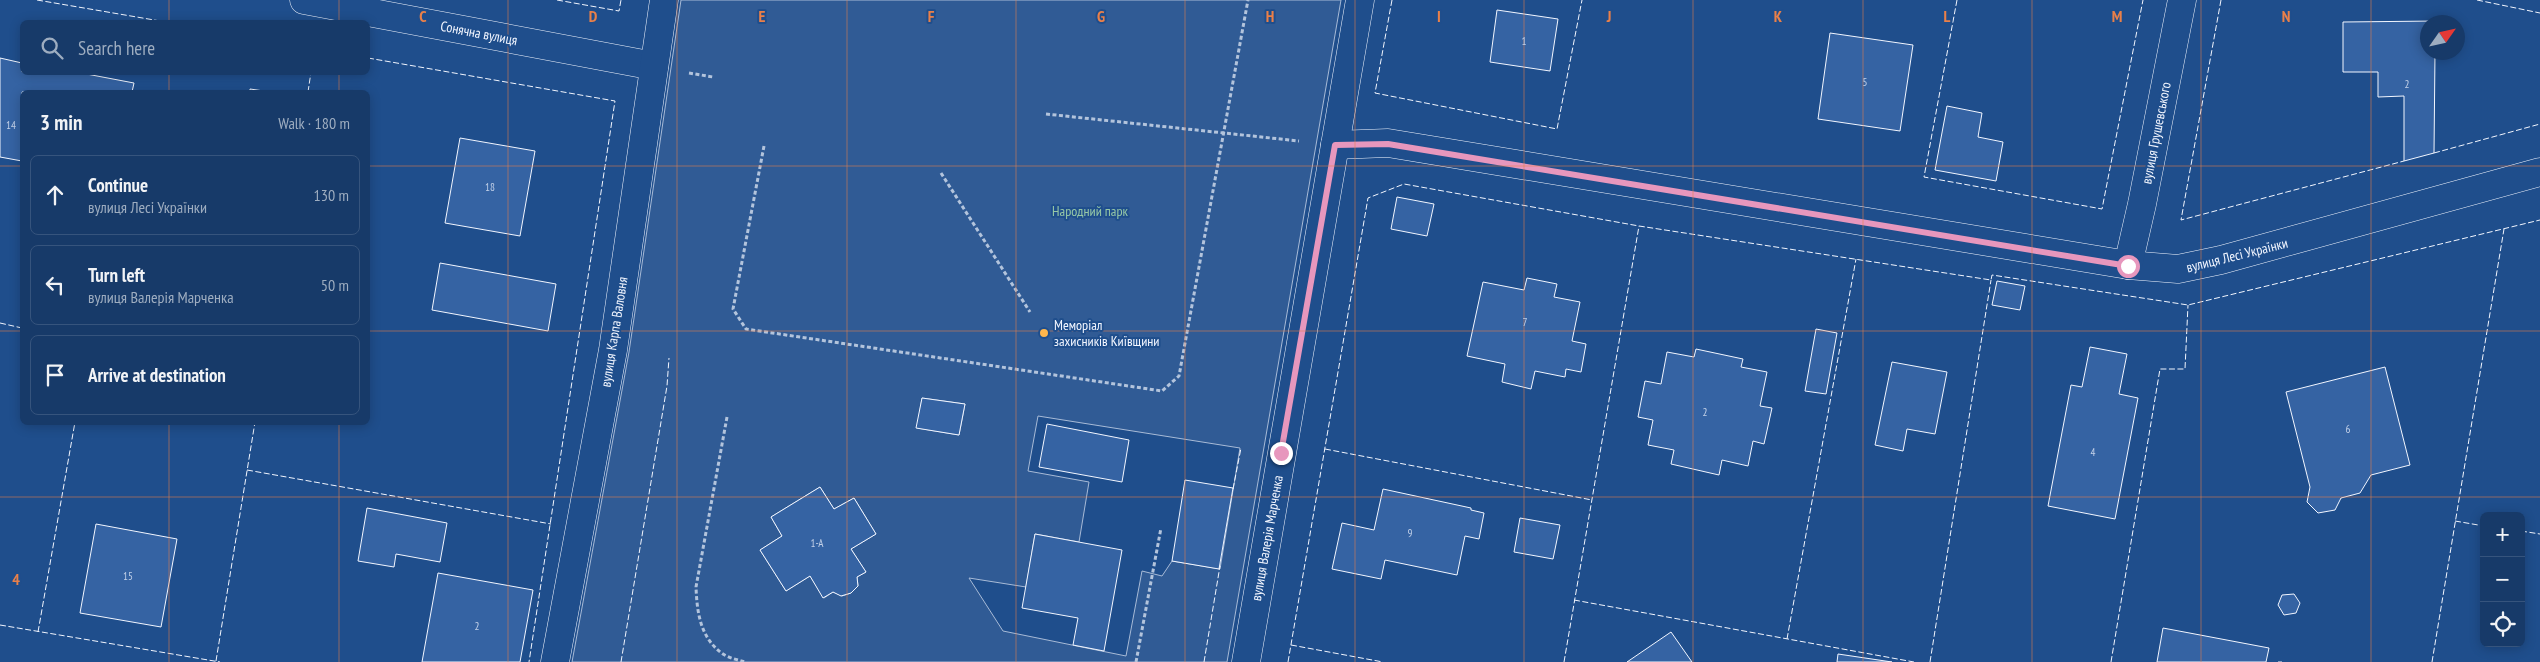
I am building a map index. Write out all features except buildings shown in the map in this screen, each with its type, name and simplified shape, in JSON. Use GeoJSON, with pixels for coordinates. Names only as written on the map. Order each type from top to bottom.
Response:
{"type":"FeatureCollection","features":[{"type":"Feature","properties":{"kind":"street","name":"Сонячна вулиця"},"geometry":{"type":"LineString","coordinates":[[304,0],[654,66]]}},
{"type":"Feature","properties":{"kind":"street","name":"вулиця Карпа Валовня"},"geometry":{"type":"LineString","coordinates":[[555,662],[613,350],[664,0]]}},
{"type":"Feature","properties":{"kind":"street","name":"вулиця Валерія Марченка"},"geometry":{"type":"LineString","coordinates":[[1246,662],[1360,0]]}},
{"type":"Feature","properties":{"kind":"street","name":"вулиця Грушевського"},"geometry":{"type":"LineString","coordinates":[[2128,266],[2182,0]]}},
{"type":"Feature","properties":{"kind":"street","name":"вулиця Лесі Українки"},"geometry":{"type":"LineString","coordinates":[[1335,145],[1388,144],[2128,266],[2178,269],[2221,260],[2540,172]]}},
{"type":"Feature","properties":{"kind":"path"},"geometry":{"type":"LineString","coordinates":[[764,146],[733,308],[746,329],[1162,391],[1179,376],[1248,0]]}},
{"type":"Feature","properties":{"kind":"path"},"geometry":{"type":"LineString","coordinates":[[1046,114],[1225,131],[1335,145]]}},
{"type":"Feature","properties":{"kind":"path"},"geometry":{"type":"LineString","coordinates":[[941,173],[1030,312]]}},
{"type":"Feature","properties":{"kind":"path"},"geometry":{"type":"LineString","coordinates":[[727,417],[696,587],[697,612],[706,635],[723,654],[745,662]]}},
{"type":"Feature","properties":{"kind":"path"},"geometry":{"type":"LineString","coordinates":[[1136,662],[1161,528]]}},
{"type":"Feature","properties":{"kind":"shaded area","name":"Народний парк"},"geometry":{"type":"Polygon","coordinates":[[[681,0],[1341,0],[1227,662],[572,662],[629,352],[681,0]],[[922,398],[917,428],[959,435],[965,404],[922,398]],[[1038,416],[1028,471],[1089,482],[1079,542],[1035,534],[1026,587],[969,578],[1003,631],[1126,656],[1142,571],[1162,576],[1172,561],[1220,569],[1240,448],[1038,416]],[[820,487],[771,517],[782,536],[760,550],[786,591],[810,576],[824,598],[833,592],[842,596],[851,593],[858,586],[857,577],[866,572],[851,549],[876,534],[854,498],[834,509],[820,487]]]}},
{"type":"Feature","properties":{"kind":"fence"},"geometry":{"type":"LineString","coordinates":[[37,0],[154,20]]}},
{"type":"Feature","properties":{"kind":"fence"},"geometry":{"type":"LineString","coordinates":[[557,0],[619,11],[621,0]]}},
{"type":"Feature","properties":{"kind":"fence"},"geometry":{"type":"LineString","coordinates":[[1392,0],[1375,93],[1557,129],[1582,0]]}},
{"type":"Feature","properties":{"kind":"fence"},"geometry":{"type":"LineString","coordinates":[[1957,0],[1924,177],[2102,209],[2143,0]]}},
{"type":"Feature","properties":{"kind":"fence"},"geometry":{"type":"LineString","coordinates":[[2221,0],[2181,220],[2404,161]]}},
{"type":"Feature","properties":{"kind":"fence"},"geometry":{"type":"LineString","coordinates":[[2477,0],[2540,13]]}},
{"type":"Feature","properties":{"kind":"fence"},"geometry":{"type":"LineString","coordinates":[[370,58],[615,101],[529,662]]}},
{"type":"Feature","properties":{"kind":"fence"},"geometry":{"type":"LineString","coordinates":[[308,90],[311,75]]}},
{"type":"Feature","properties":{"kind":"fence"},"geometry":{"type":"LineString","coordinates":[[2434,153],[2540,124]]}},
{"type":"Feature","properties":{"kind":"fence"},"geometry":{"type":"LineString","coordinates":[[1288,662],[1368,198],[1404,184],[1639,226],[1991,280],[1992,275],[2188,305],[2540,220]]}},
{"type":"Feature","properties":{"kind":"fence"},"geometry":{"type":"LineString","coordinates":[[1564,662],[1639,226]]}},
{"type":"Feature","properties":{"kind":"fence"},"geometry":{"type":"LineString","coordinates":[[2432,662],[2504,229]]}},
{"type":"Feature","properties":{"kind":"fence"},"geometry":{"type":"LineString","coordinates":[[1787,639],[1856,259]]}},
{"type":"Feature","properties":{"kind":"fence"},"geometry":{"type":"LineString","coordinates":[[1930,662],[1991,280]]}},
{"type":"Feature","properties":{"kind":"fence"},"geometry":{"type":"LineString","coordinates":[[2111,662],[2160,369],[2185,369],[2188,305]]}},
{"type":"Feature","properties":{"kind":"fence"},"geometry":{"type":"LineString","coordinates":[[0,323],[20,328]]}},
{"type":"Feature","properties":{"kind":"fence"},"geometry":{"type":"LineString","coordinates":[[621,662],[667,386],[669,358]]}},
{"type":"Feature","properties":{"kind":"fence"},"geometry":{"type":"LineString","coordinates":[[38,632],[74,425]]}},
{"type":"Feature","properties":{"kind":"fence"},"geometry":{"type":"LineString","coordinates":[[216,661],[255,425]]}},
{"type":"Feature","properties":{"kind":"fence"},"geometry":{"type":"LineString","coordinates":[[1233,489],[1241,448]]}},
{"type":"Feature","properties":{"kind":"fence"},"geometry":{"type":"LineString","coordinates":[[1325,449],[1592,500]]}},
{"type":"Feature","properties":{"kind":"fence"},"geometry":{"type":"LineString","coordinates":[[247,470],[551,524]]}},
{"type":"Feature","properties":{"kind":"fence"},"geometry":{"type":"LineString","coordinates":[[2455,521],[2480,525]]}},
{"type":"Feature","properties":{"kind":"fence"},"geometry":{"type":"LineString","coordinates":[[2525,532],[2540,534]]}},
{"type":"Feature","properties":{"kind":"fence"},"geometry":{"type":"LineString","coordinates":[[1204,662],[1220,566]]}},
{"type":"Feature","properties":{"kind":"fence"},"geometry":{"type":"LineString","coordinates":[[1574,600],[1914,662]]}},
{"type":"Feature","properties":{"kind":"fence"},"geometry":{"type":"LineString","coordinates":[[0,625],[220,662]]}},
{"type":"Feature","properties":{"kind":"fence"},"geometry":{"type":"LineString","coordinates":[[1291,645],[1383,662]]}},
{"type":"Feature","properties":{"kind":"place","name":"Меморіал захисників Київщини"},"geometry":{"type":"Point","coordinates":[1044,333]}},
{"type":"Feature","properties":{"kind":"route"},"geometry":{"type":"LineString","coordinates":[[1281,453],[1335,145],[1388,144],[2128,266]]}}]}
